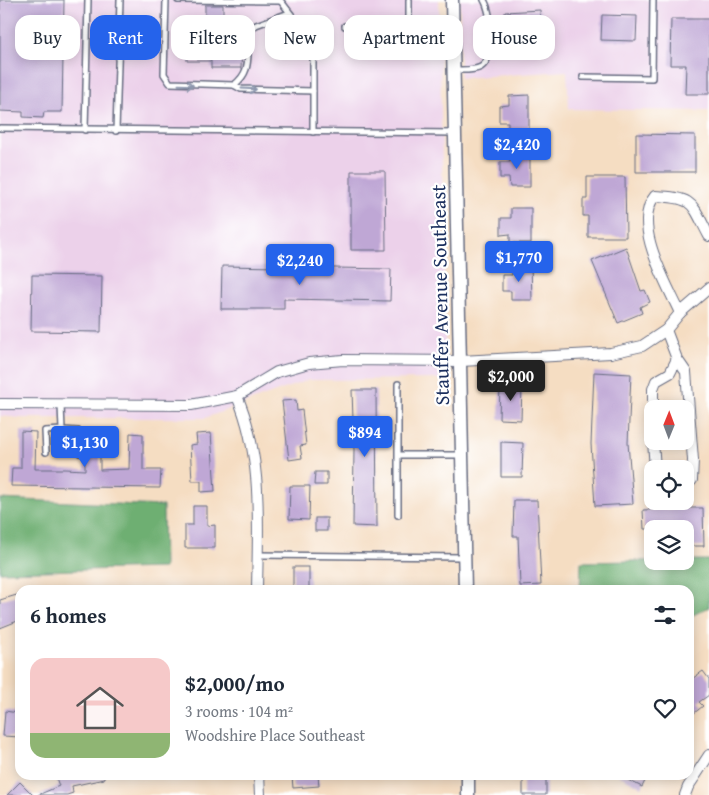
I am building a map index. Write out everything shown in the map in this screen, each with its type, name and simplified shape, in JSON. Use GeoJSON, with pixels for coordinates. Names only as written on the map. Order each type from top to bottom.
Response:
{"type":"FeatureCollection","features":[{"type":"Feature","properties":{"kind":"street","name":"Stauffer Avenue Southeast"},"geometry":{"type":"LineString","coordinates":[[452,0],[465,585]]}},
{"type":"Feature","properties":{"kind":"street"},"geometry":{"type":"LineString","coordinates":[[680,313],[650,242],[647,221],[648,204],[655,196],[681,197],[692,203],[709,236]]}},
{"type":"Feature","properties":{"kind":"street"},"geometry":{"type":"LineString","coordinates":[[0,404],[191,404],[237,396],[277,372],[309,363],[343,360],[460,361],[611,353],[642,346],[666,330],[680,313],[709,288]]}},
{"type":"Feature","properties":{"kind":"street"},"geometry":{"type":"LineString","coordinates":[[666,330],[677,359],[686,372],[693,460]]}},
{"type":"Feature","properties":{"kind":"street"},"geometry":{"type":"LineString","coordinates":[[653,400],[653,388],[656,381],[670,373],[677,359]]}},
{"type":"Feature","properties":{"kind":"street"},"geometry":{"type":"LineString","coordinates":[[237,396],[247,421],[256,469],[256,585]]}},
{"type":"Feature","properties":{"kind":"street"},"geometry":{"type":"LineString","coordinates":[[694,777],[709,754]]}},
{"type":"Feature","properties":{"kind":"street"},"geometry":{"type":"LineString","coordinates":[[260,780],[260,795]]}},
{"type":"Feature","properties":{"kind":"street"},"geometry":{"type":"LineString","coordinates":[[468,780],[468,795]]}},
{"type":"Feature","properties":{"kind":"street"},"geometry":{"type":"LineString","coordinates":[[685,795],[692,780]]}},
{"type":"Feature","properties":{"kind":"lane"},"geometry":{"type":"LineString","coordinates":[[85,130],[88,0]]}},
{"type":"Feature","properties":{"kind":"lane"},"geometry":{"type":"LineString","coordinates":[[116,131],[120,0]]}},
{"type":"Feature","properties":{"kind":"lane"},"geometry":{"type":"LineString","coordinates":[[166,0],[164,74],[170,83],[234,85],[241,89],[313,91]]}},
{"type":"Feature","properties":{"kind":"lane"},"geometry":{"type":"LineString","coordinates":[[178,0],[280,1],[313,43],[313,132]]}},
{"type":"Feature","properties":{"kind":"lane"},"geometry":{"type":"LineString","coordinates":[[409,0],[409,15]]}},
{"type":"Feature","properties":{"kind":"lane"},"geometry":{"type":"LineString","coordinates":[[454,70],[480,68],[488,61],[491,50],[489,8],[484,0]]}},
{"type":"Feature","properties":{"kind":"lane"},"geometry":{"type":"LineString","coordinates":[[583,77],[652,78],[654,0]]}},
{"type":"Feature","properties":{"kind":"lane"},"geometry":{"type":"LineString","coordinates":[[234,85],[245,76],[248,67],[251,30],[256,25],[289,13]]}},
{"type":"Feature","properties":{"kind":"lane"},"geometry":{"type":"LineString","coordinates":[[0,128],[116,131],[455,133]]}},
{"type":"Feature","properties":{"kind":"lane"},"geometry":{"type":"LineString","coordinates":[[398,384],[398,515]]}},
{"type":"Feature","properties":{"kind":"lane"},"geometry":{"type":"LineString","coordinates":[[61,405],[62,430]]}},
{"type":"Feature","properties":{"kind":"lane"},"geometry":{"type":"LineString","coordinates":[[46,452],[45,431],[62,430],[78,431],[80,453]]}},
{"type":"Feature","properties":{"kind":"lane"},"geometry":{"type":"LineString","coordinates":[[398,455],[462,455]]}},
{"type":"Feature","properties":{"kind":"lane"},"geometry":{"type":"LineString","coordinates":[[256,555],[464,557]]}},
{"type":"Feature","properties":{"kind":"shaded area"},"geometry":{"type":"Polygon","coordinates":[[[0,0],[439,0],[439,15],[344,15],[344,60],[440,60],[446,379],[308,380],[205,418],[21,418],[0,416],[0,0]]]}},
{"type":"Feature","properties":{"kind":"shaded area"},"geometry":{"type":"Polygon","coordinates":[[[460,0],[709,0],[709,111],[569,109],[567,71],[460,78],[460,60],[463,60],[463,15],[460,15],[460,0]]]}},
{"type":"Feature","properties":{"kind":"green space"},"geometry":{"type":"Polygon","coordinates":[[[0,499],[163,506],[164,568],[0,572],[0,499]]]}},
{"type":"Feature","properties":{"kind":"green space"},"geometry":{"type":"Polygon","coordinates":[[[694,560],[709,560],[709,607],[694,614],[694,585],[580,585],[581,562],[644,561],[644,570],[694,570],[694,560]]]}},
{"type":"Feature","properties":{"kind":"building"},"geometry":{"type":"Polygon","coordinates":[[[0,0],[64,0],[64,15],[15,15],[15,60],[63,60],[62,112],[44,112],[43,118],[23,117],[23,112],[0,111],[0,0]]]}},
{"type":"Feature","properties":{"kind":"building"},"geometry":{"type":"Polygon","coordinates":[[[205,5],[223,5],[223,15],[205,15],[205,5]]]}},
{"type":"Feature","properties":{"kind":"building"},"geometry":{"type":"Polygon","coordinates":[[[540,10],[540,15],[505,15],[505,12],[540,10]]]}},
{"type":"Feature","properties":{"kind":"building"},"geometry":{"type":"Polygon","coordinates":[[[602,15],[637,16],[636,41],[601,40],[602,15]]]}},
{"type":"Feature","properties":{"kind":"building"},"geometry":{"type":"Polygon","coordinates":[[[671,19],[709,19],[709,94],[685,94],[686,65],[670,65],[671,19]]]}},
{"type":"Feature","properties":{"kind":"building"},"geometry":{"type":"Polygon","coordinates":[[[241,60],[241,68],[211,68],[211,61],[187,61],[241,60]]]}},
{"type":"Feature","properties":{"kind":"building"},"geometry":{"type":"Polygon","coordinates":[[[529,95],[529,131],[508,131],[508,122],[499,122],[499,106],[509,105],[509,96],[529,95]]]}},
{"type":"Feature","properties":{"kind":"building"},"geometry":{"type":"Polygon","coordinates":[[[636,134],[695,135],[695,172],[636,172],[636,134]]]}},
{"type":"Feature","properties":{"kind":"building"},"geometry":{"type":"Polygon","coordinates":[[[510,152],[530,152],[530,187],[510,187],[509,178],[500,178],[500,162],[510,162],[510,152]]]}},
{"type":"Feature","properties":{"kind":"building"},"geometry":{"type":"Polygon","coordinates":[[[351,171],[385,171],[386,250],[351,250],[351,171]]]}},
{"type":"Feature","properties":{"kind":"building"},"geometry":{"type":"Polygon","coordinates":[[[587,177],[625,177],[626,237],[588,237],[588,216],[583,216],[583,199],[587,199],[587,177]]]}},
{"type":"Feature","properties":{"kind":"building"},"geometry":{"type":"Polygon","coordinates":[[[511,208],[531,208],[531,243],[510,243],[510,234],[501,235],[501,218],[511,218],[511,208]]]}},
{"type":"Feature","properties":{"kind":"building"},"geometry":{"type":"Polygon","coordinates":[[[626,247],[641,291],[645,290],[650,302],[640,307],[642,313],[618,323],[592,261],[626,247]]]}},
{"type":"Feature","properties":{"kind":"building"},"geometry":{"type":"Polygon","coordinates":[[[531,264],[532,300],[511,300],[511,291],[502,291],[502,275],[512,275],[512,265],[531,264]]]}},
{"type":"Feature","properties":{"kind":"building"},"geometry":{"type":"Polygon","coordinates":[[[222,266],[391,269],[390,301],[284,299],[284,309],[221,309],[222,266]]]}},
{"type":"Feature","properties":{"kind":"building"},"geometry":{"type":"Polygon","coordinates":[[[32,275],[102,276],[101,332],[31,331],[32,275]]]}},
{"type":"Feature","properties":{"kind":"building"},"geometry":{"type":"Polygon","coordinates":[[[594,372],[631,374],[628,443],[633,504],[595,506],[591,444],[594,372]]]}},
{"type":"Feature","properties":{"kind":"building"},"geometry":{"type":"Polygon","coordinates":[[[500,385],[522,385],[521,420],[499,419],[500,385]]]}},
{"type":"Feature","properties":{"kind":"building"},"geometry":{"type":"Polygon","coordinates":[[[352,390],[376,390],[377,527],[353,526],[354,450],[352,390]]]}},
{"type":"Feature","properties":{"kind":"building"},"geometry":{"type":"Polygon","coordinates":[[[296,400],[297,411],[302,410],[306,445],[300,446],[302,458],[289,460],[282,401],[296,400]]]}},
{"type":"Feature","properties":{"kind":"building"},"geometry":{"type":"Polygon","coordinates":[[[21,431],[36,432],[35,469],[85,470],[85,432],[100,433],[100,470],[129,469],[130,433],[143,434],[143,470],[161,470],[160,488],[11,486],[12,468],[21,468],[21,431]]]}},
{"type":"Feature","properties":{"kind":"building"},"geometry":{"type":"Polygon","coordinates":[[[211,433],[215,491],[201,492],[201,481],[192,481],[190,445],[197,444],[196,434],[211,433]]]}},
{"type":"Feature","properties":{"kind":"building"},"geometry":{"type":"Polygon","coordinates":[[[501,442],[523,443],[522,477],[501,477],[501,442]]]}},
{"type":"Feature","properties":{"kind":"building"},"geometry":{"type":"Polygon","coordinates":[[[315,472],[327,472],[327,485],[314,485],[315,472]]]}},
{"type":"Feature","properties":{"kind":"building"},"geometry":{"type":"Polygon","coordinates":[[[290,486],[310,486],[309,520],[289,519],[290,486]]]}},
{"type":"Feature","properties":{"kind":"building"},"geometry":{"type":"Polygon","coordinates":[[[514,500],[537,500],[541,585],[520,585],[518,536],[513,536],[514,500]]]}},
{"type":"Feature","properties":{"kind":"building"},"geometry":{"type":"Polygon","coordinates":[[[193,506],[207,506],[207,526],[215,525],[215,548],[185,548],[185,525],[193,525],[193,506]]]}},
{"type":"Feature","properties":{"kind":"building"},"geometry":{"type":"Polygon","coordinates":[[[694,508],[703,508],[704,546],[694,546],[694,520],[644,520],[644,529],[643,510],[694,510],[694,508]]]}},
{"type":"Feature","properties":{"kind":"building"},"geometry":{"type":"Polygon","coordinates":[[[315,518],[327,518],[327,531],[315,531],[315,518]]]}},
{"type":"Feature","properties":{"kind":"building"},"geometry":{"type":"Polygon","coordinates":[[[293,567],[309,567],[309,585],[293,585],[293,567]]]}},
{"type":"Feature","properties":{"kind":"building"},"geometry":{"type":"Polygon","coordinates":[[[15,596],[15,622],[0,628],[0,600],[15,596]]]}},
{"type":"Feature","properties":{"kind":"building"},"geometry":{"type":"Polygon","coordinates":[[[703,671],[709,679],[709,695],[699,702],[703,706],[694,713],[694,677],[703,671]]]}},
{"type":"Feature","properties":{"kind":"building"},"geometry":{"type":"Polygon","coordinates":[[[5,711],[15,713],[15,737],[3,736],[5,711]]]}},
{"type":"Feature","properties":{"kind":"building"},"geometry":{"type":"Polygon","coordinates":[[[57,780],[99,780],[72,786],[73,793],[67,795],[38,795],[59,786],[57,780]]]}},
{"type":"Feature","properties":{"kind":"building"},"geometry":{"type":"Polygon","coordinates":[[[292,780],[318,780],[319,786],[293,788],[292,780]]]}},
{"type":"Feature","properties":{"kind":"building"},"geometry":{"type":"Polygon","coordinates":[[[523,780],[546,780],[546,795],[523,795],[523,780]]]}},
{"type":"Feature","properties":{"kind":"building"},"geometry":{"type":"Polygon","coordinates":[[[628,780],[646,780],[642,787],[628,780]]]}},
{"type":"Feature","properties":{"kind":"building"},"geometry":{"type":"Polygon","coordinates":[[[20,782],[33,795],[7,795],[20,782]]]}}]}
